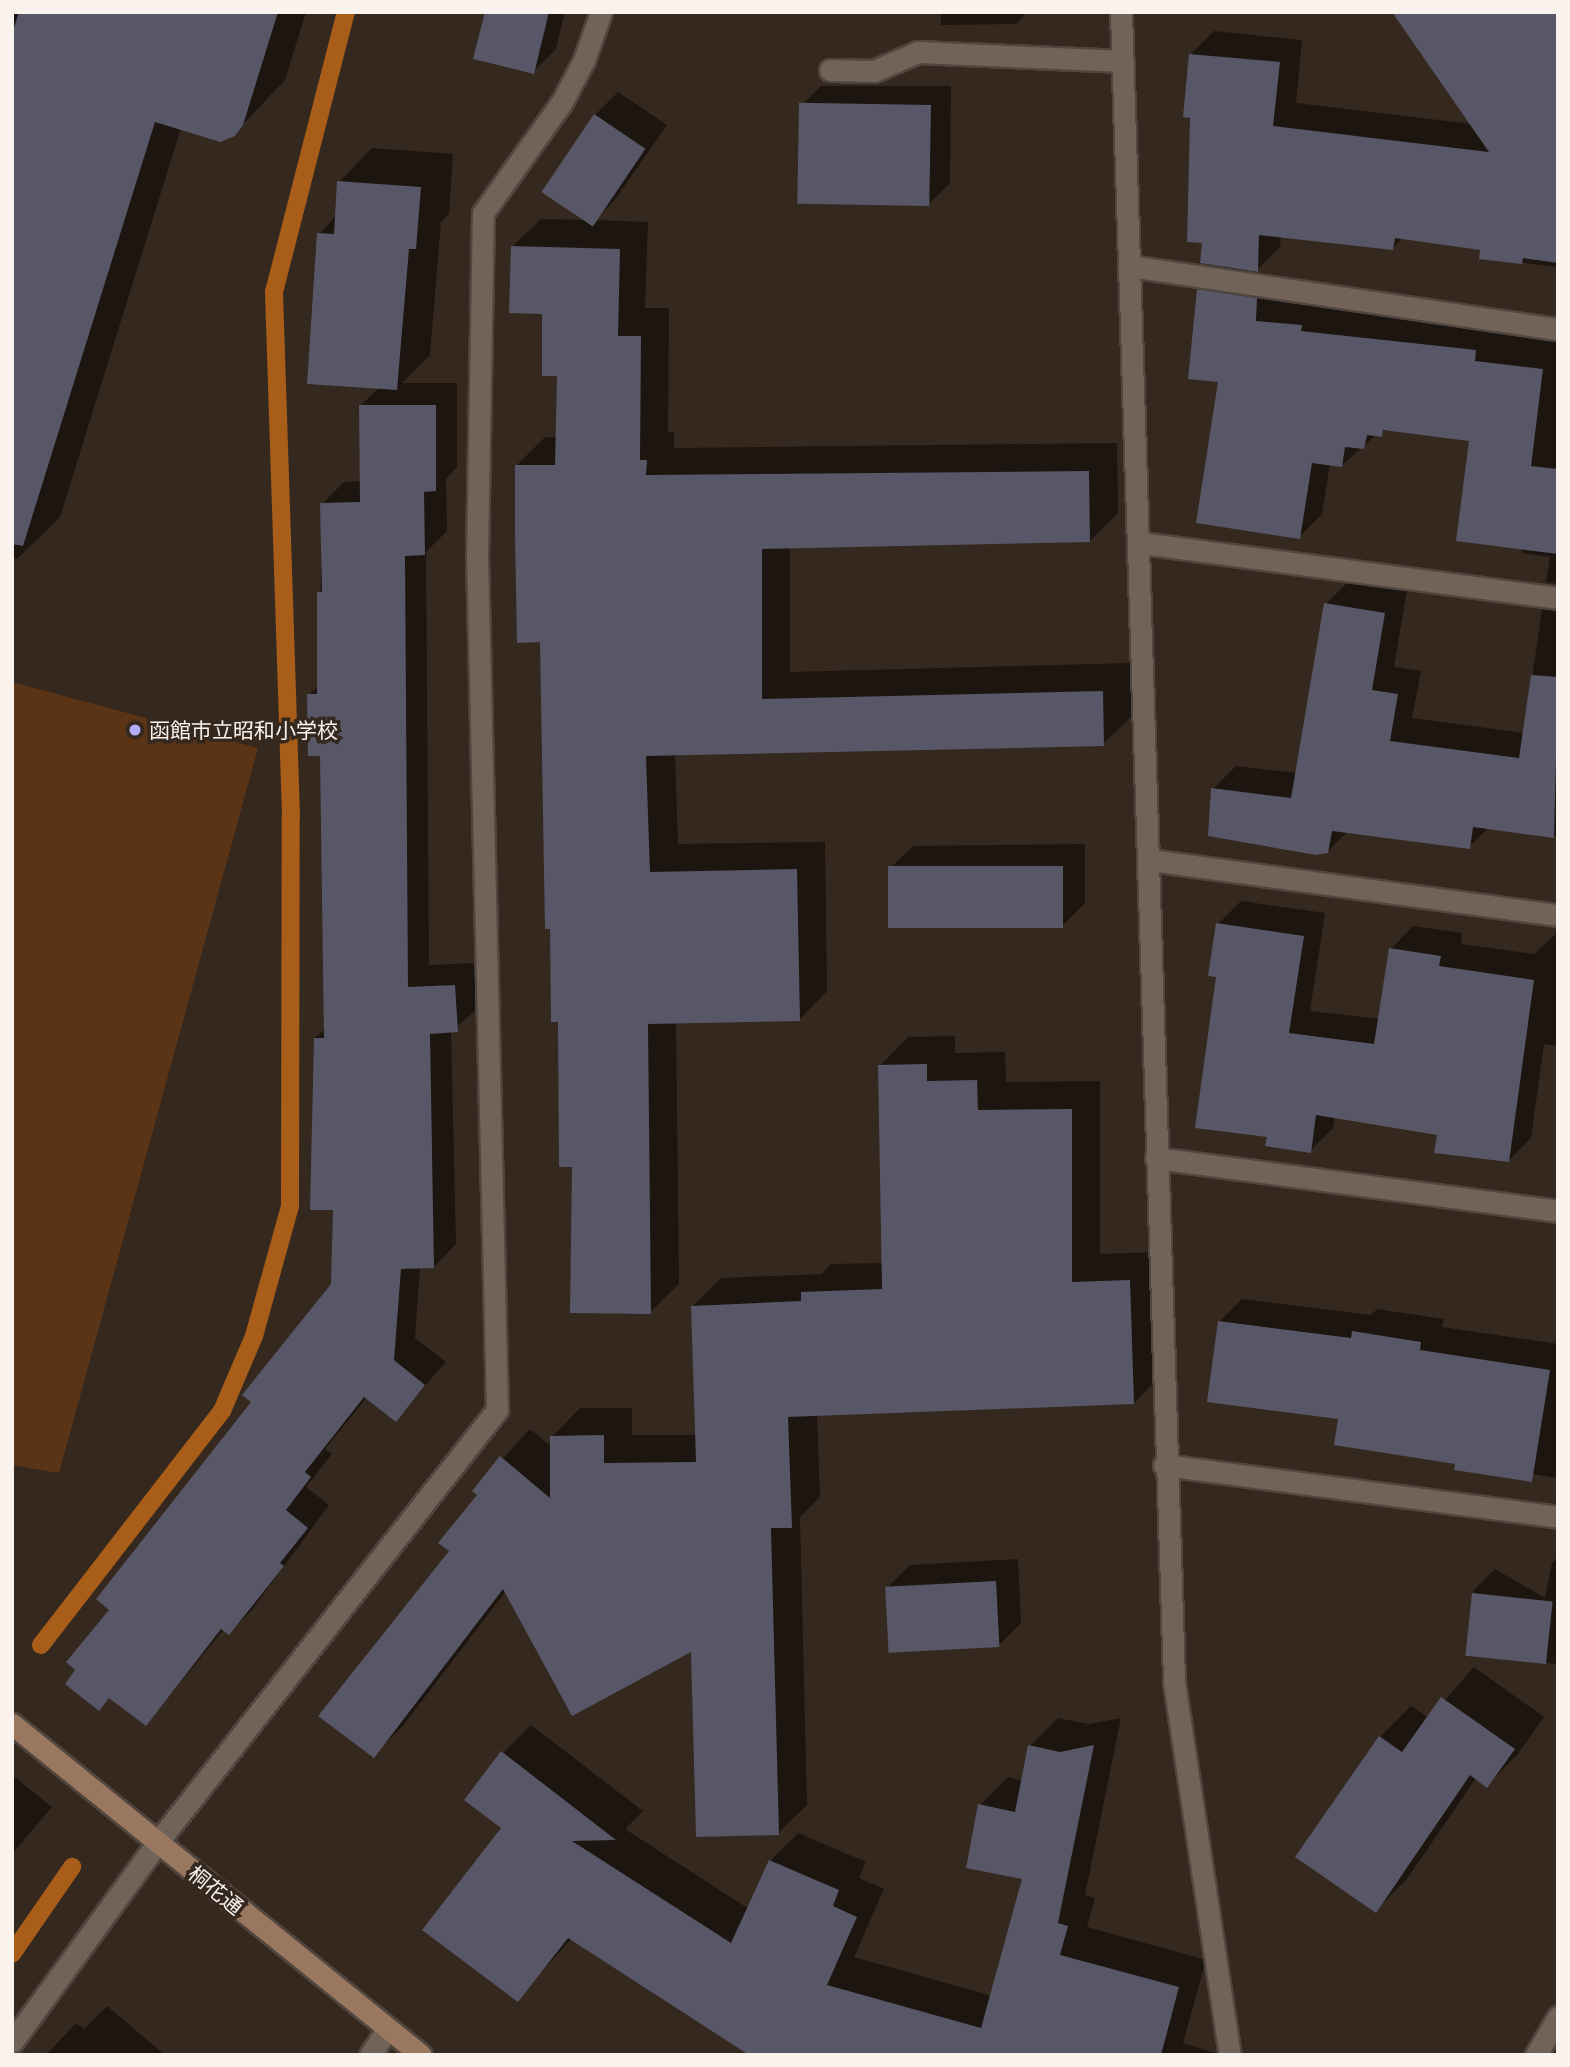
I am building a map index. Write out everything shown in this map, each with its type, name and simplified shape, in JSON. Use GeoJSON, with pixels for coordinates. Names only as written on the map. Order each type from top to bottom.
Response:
{"type":"FeatureCollection","features":[{"type":"Feature","properties":{"kind":"street"},"geometry":{"type":"LineString","coordinates":[[12,2042],[157,1843],[497,1410],[477,556],[483,213],[562,102],[584,61],[601,12]]}},
{"type":"Feature","properties":{"kind":"street"},"geometry":{"type":"LineString","coordinates":[[1121,12],[1141,543],[1164,1465],[1179,1737],[1230,2055]]}},
{"type":"Feature","properties":{"kind":"street"},"geometry":{"type":"LineString","coordinates":[[830,69],[874,71],[918,52],[1123,61]]}},
{"type":"Feature","properties":{"kind":"street"},"geometry":{"type":"LineString","coordinates":[[1129,266],[1558,329]]}},
{"type":"Feature","properties":{"kind":"street"},"geometry":{"type":"LineString","coordinates":[[1141,543],[1558,598]]}},
{"type":"Feature","properties":{"kind":"street"},"geometry":{"type":"LineString","coordinates":[[1150,860],[1558,915]]}},
{"type":"Feature","properties":{"kind":"street"},"geometry":{"type":"LineString","coordinates":[[1156,1158],[1558,1211]]}},
{"type":"Feature","properties":{"kind":"street"},"geometry":{"type":"LineString","coordinates":[[1164,1465],[1558,1517]]}},
{"type":"Feature","properties":{"kind":"street","name":"桐花通"},"geometry":{"type":"LineString","coordinates":[[12,1724],[421,2055]]}},
{"type":"Feature","properties":{"kind":"street"},"geometry":{"type":"LineString","coordinates":[[1536,2055],[1558,2017]]}},
{"type":"Feature","properties":{"kind":"street"},"geometry":{"type":"LineString","coordinates":[[370,2055],[388,2028]]}},
{"type":"Feature","properties":{"kind":"shaded area"},"geometry":{"type":"Polygon","coordinates":[[[12,682],[258,748],[59,1473],[12,1465],[12,682]]]}},
{"type":"Feature","properties":{"kind":"building"},"geometry":{"type":"Polygon","coordinates":[[[19,12],[278,12],[243,125],[235,136],[220,142],[155,122],[23,546],[12,544],[12,34],[19,12]]]}},
{"type":"Feature","properties":{"kind":"building"},"geometry":{"type":"Polygon","coordinates":[[[485,12],[549,12],[534,74],[473,59],[485,12]]]}},
{"type":"Feature","properties":{"kind":"building"},"geometry":{"type":"Polygon","coordinates":[[[1392,12],[1558,12],[1558,263],[1523,258],[1522,264],[1479,259],[1480,250],[1395,238],[1393,250],[1259,235],[1258,272],[1200,263],[1202,243],[1187,242],[1190,118],[1183,117],[1189,54],[1280,62],[1273,126],[1489,152],[1392,12]]]}},
{"type":"Feature","properties":{"kind":"building"},"geometry":{"type":"Polygon","coordinates":[[[799,103],[931,105],[929,206],[797,204],[799,103]]]}},
{"type":"Feature","properties":{"kind":"building"},"geometry":{"type":"Polygon","coordinates":[[[594,114],[645,149],[593,227],[541,192],[594,114]]]}},
{"type":"Feature","properties":{"kind":"building"},"geometry":{"type":"Polygon","coordinates":[[[337,181],[421,187],[416,249],[409,249],[397,390],[307,384],[317,233],[334,234],[337,181]]]}},
{"type":"Feature","properties":{"kind":"building"},"geometry":{"type":"Polygon","coordinates":[[[511,246],[620,249],[618,336],[641,336],[640,460],[647,460],[646,475],[1089,471],[1090,542],[762,549],[762,699],[1103,691],[1104,746],[646,756],[650,872],[797,869],[800,1021],[648,1024],[651,1314],[570,1313],[572,1167],[559,1167],[558,1022],[551,1022],[550,929],[545,929],[540,642],[517,643],[515,534],[515,465],[555,465],[557,376],[542,376],[542,314],[509,313],[511,246]]]}},
{"type":"Feature","properties":{"kind":"building"},"geometry":{"type":"Polygon","coordinates":[[[1197,289],[1257,298],[1256,321],[1302,325],[1301,331],[1476,350],[1475,361],[1543,369],[1531,466],[1558,469],[1558,554],[1456,541],[1469,441],[1383,430],[1382,437],[1367,435],[1364,449],[1345,447],[1342,467],[1312,463],[1300,539],[1196,523],[1218,382],[1188,379],[1197,289]]]}},
{"type":"Feature","properties":{"kind":"building"},"geometry":{"type":"Polygon","coordinates":[[[359,405],[436,405],[436,491],[424,492],[425,555],[405,556],[408,987],[455,985],[458,1032],[430,1034],[434,1268],[401,1269],[394,1360],[425,1385],[396,1422],[364,1397],[305,1472],[311,1477],[286,1510],[308,1528],[280,1563],[284,1566],[229,1635],[221,1629],[146,1726],[109,1698],[99,1711],[65,1684],[75,1670],[66,1662],[109,1610],[96,1599],[251,1402],[242,1395],[331,1284],[333,1210],[310,1210],[314,1038],[324,1038],[320,756],[308,756],[307,694],[317,694],[317,592],[322,592],[320,503],[360,502],[359,405]]]}},
{"type":"Feature","properties":{"kind":"building"},"geometry":{"type":"Polygon","coordinates":[[[1324,603],[1385,613],[1372,690],[1398,694],[1390,741],[1519,758],[1531,675],[1558,677],[1554,838],[1473,827],[1470,849],[1332,831],[1328,853],[1316,855],[1208,836],[1211,788],[1291,798],[1324,603]]]}},
{"type":"Feature","properties":{"kind":"building"},"geometry":{"type":"Polygon","coordinates":[[[888,866],[1063,866],[1063,928],[888,928],[888,866]]]}},
{"type":"Feature","properties":{"kind":"building"},"geometry":{"type":"Polygon","coordinates":[[[1216,923],[1304,936],[1289,1033],[1374,1044],[1389,948],[1441,956],[1439,966],[1534,980],[1509,1162],[1434,1153],[1437,1135],[1316,1115],[1311,1153],[1265,1146],[1267,1137],[1195,1128],[1216,977],[1208,976],[1216,923]]]}},
{"type":"Feature","properties":{"kind":"building"},"geometry":{"type":"Polygon","coordinates":[[[927,1064],[927,1081],[977,1080],[978,1110],[1072,1109],[1072,1282],[1130,1280],[1134,1404],[788,1417],[792,1528],[771,1528],[779,1835],[696,1837],[691,1652],[572,1716],[503,1589],[374,1758],[318,1716],[449,1551],[438,1543],[477,1495],[472,1491],[500,1456],[550,1498],[550,1436],[604,1435],[604,1463],[696,1462],[691,1306],[801,1301],[801,1292],[882,1289],[878,1065],[927,1064]]]}},
{"type":"Feature","properties":{"kind":"building"},"geometry":{"type":"Polygon","coordinates":[[[1218,1321],[1351,1338],[1352,1331],[1421,1342],[1420,1350],[1550,1370],[1532,1482],[1454,1470],[1455,1464],[1334,1445],[1338,1419],[1207,1402],[1218,1321]]]}},
{"type":"Feature","properties":{"kind":"building"},"geometry":{"type":"Polygon","coordinates":[[[996,1581],[999,1647],[889,1653],[885,1587],[996,1581]]]}},
{"type":"Feature","properties":{"kind":"building"},"geometry":{"type":"Polygon","coordinates":[[[1472,1593],[1553,1601],[1546,1664],[1465,1656],[1472,1593]]]}},
{"type":"Feature","properties":{"kind":"building"},"geometry":{"type":"Polygon","coordinates":[[[1441,1697],[1515,1749],[1487,1788],[1470,1775],[1376,1913],[1295,1857],[1379,1736],[1402,1752],[1441,1697]]]}},
{"type":"Feature","properties":{"kind":"building"},"geometry":{"type":"Polygon","coordinates":[[[1028,1745],[1060,1752],[1094,1745],[1058,1923],[1068,1926],[1060,1955],[1179,1987],[1161,2055],[749,2055],[568,1938],[518,2002],[422,1930],[501,1828],[464,1800],[501,1751],[616,1840],[572,1841],[731,1943],[769,1860],[839,1890],[833,1906],[857,1917],[827,1985],[981,2028],[1022,1879],[966,1868],[978,1804],[1015,1812],[1028,1745]]]}},
{"type":"Feature","properties":{"kind":"waterway"},"geometry":{"type":"LineString","coordinates":[[41,1645],[222,1411],[254,1336],[290,1206],[291,816],[274,292],[346,12]]}},
{"type":"Feature","properties":{"kind":"waterway"},"geometry":{"type":"LineString","coordinates":[[12,1954],[72,1867]]}},
{"type":"Feature","properties":{"kind":"place","name":"函館市立昭和小学校"},"geometry":{"type":"Point","coordinates":[135,730]}}]}
